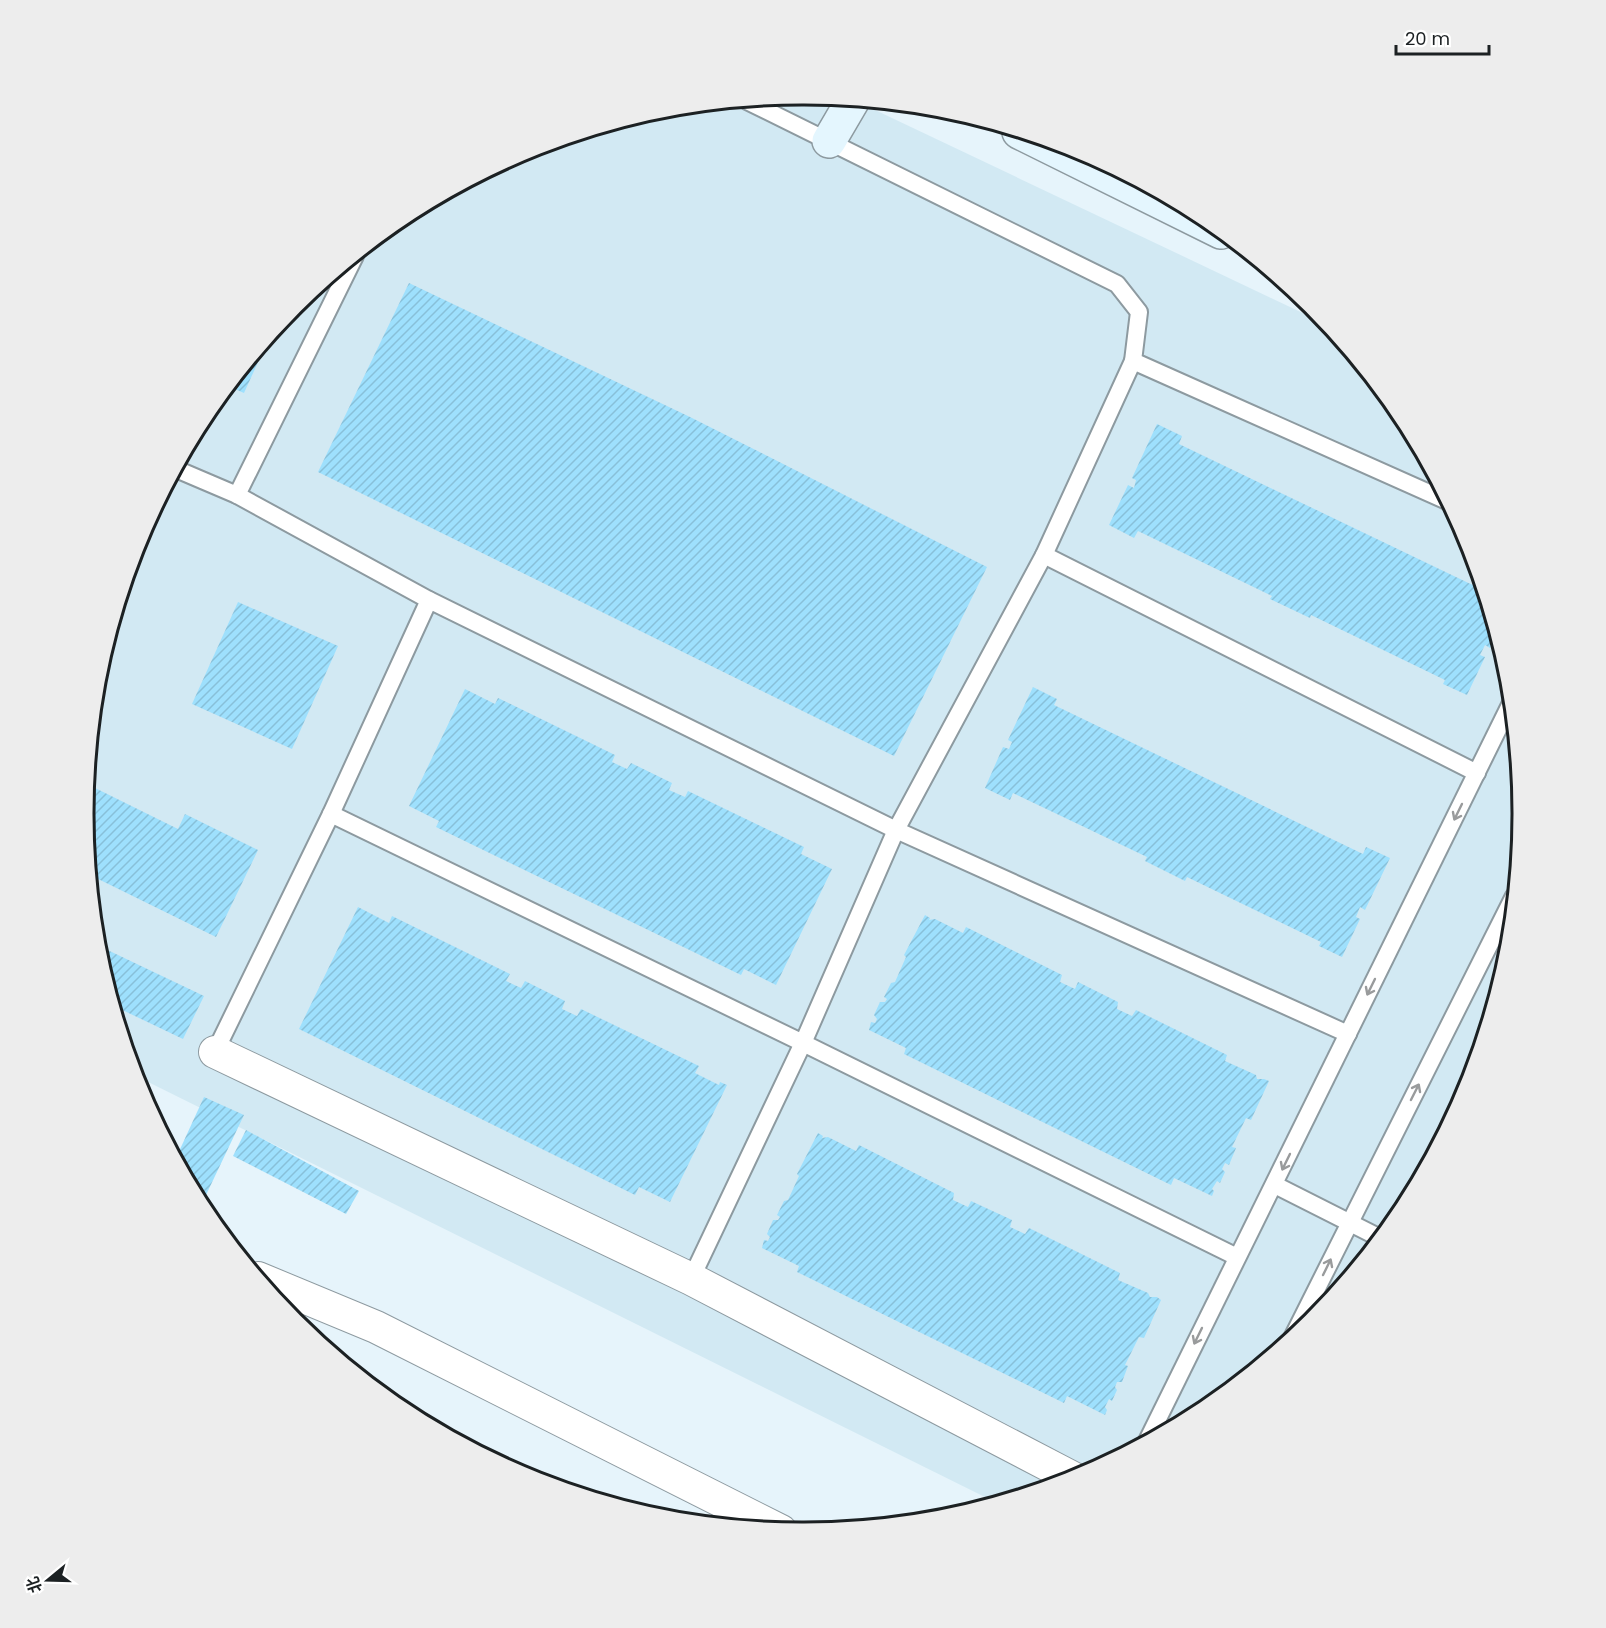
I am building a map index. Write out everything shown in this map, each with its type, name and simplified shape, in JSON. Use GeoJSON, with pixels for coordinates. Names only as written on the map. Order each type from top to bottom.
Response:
{"type":"FeatureCollection","features":[{"type":"Feature","properties":{"kind":"street"},"geometry":{"type":"LineString","coordinates":[[829,141],[849,107]]}},
{"type":"Feature","properties":{"kind":"street"},"geometry":{"type":"LineString","coordinates":[[1072,158],[1159,202]]}},
{"type":"Feature","properties":{"kind":"street"},"geometry":{"type":"LineString","coordinates":[[215,1052],[691,1279],[1063,1473]]}},
{"type":"Feature","properties":{"kind":"street"},"geometry":{"type":"LineString","coordinates":[[273,1284],[376,1327],[761,1521]]}},
{"type":"Feature","properties":{"kind":"lane"},"geometry":{"type":"LineString","coordinates":[[691,1279],[803,1043],[896,830],[1044,555],[1133,361],[1139,312],[1117,284],[761,107]]}},
{"type":"Feature","properties":{"kind":"lane"},"geometry":{"type":"LineString","coordinates":[[237,495],[347,272]]}},
{"type":"Feature","properties":{"kind":"lane"},"geometry":{"type":"LineString","coordinates":[[1133,361],[1435,496]]}},
{"type":"Feature","properties":{"kind":"lane"},"geometry":{"type":"LineString","coordinates":[[183,472],[237,495],[429,600],[896,830],[1348,1034]]}},
{"type":"Feature","properties":{"kind":"lane"},"geometry":{"type":"LineString","coordinates":[[1044,555],[1477,773]]}},
{"type":"Feature","properties":{"kind":"lane"},"geometry":{"type":"LineString","coordinates":[[215,1052],[331,814],[429,600]]}},
{"type":"Feature","properties":{"kind":"lane"},"geometry":{"type":"LineString","coordinates":[[1152,1430],[1504,717]]}},
{"type":"Feature","properties":{"kind":"lane"},"geometry":{"type":"LineString","coordinates":[[331,814],[1237,1257]]}},
{"type":"Feature","properties":{"kind":"lane"},"geometry":{"type":"LineString","coordinates":[[1303,1316],[1503,917]]}},
{"type":"Feature","properties":{"kind":"lane"},"geometry":{"type":"LineString","coordinates":[[1275,1185],[1373,1234]]}},
{"type":"Feature","properties":{"kind":"shaded area"},"geometry":{"type":"Polygon","coordinates":[[[803,105],[875,110],[1305,314],[1365,383],[1417,460],[1458,543],[1487,631],[1498,676],[1510,768],[1512,814],[1505,906],[1498,952],[1474,1042],[1458,1085],[1417,1168],[1392,1208],[1336,1281],[1270,1347],[1234,1376],[1157,1428],[1116,1449],[1074,1469],[987,1498],[147,1081],[119,997],[108,952],[96,860],[94,814],[101,722],[108,676],[132,586],[148,543],[189,460],[214,420],[270,347],[336,281],[372,252],[449,200],[490,179],[532,159],[620,130],[665,119],[757,107],[803,105]]]}},
{"type":"Feature","properties":{"kind":"building"},"geometry":{"type":"Polygon","coordinates":[[[409,283],[690,417],[987,567],[894,756],[318,472],[409,283]]]}},
{"type":"Feature","properties":{"kind":"building"},"geometry":{"type":"Polygon","coordinates":[[[258,362],[244,393],[236,390],[258,362]]]}},
{"type":"Feature","properties":{"kind":"building"},"geometry":{"type":"Polygon","coordinates":[[[1157,424],[1182,436],[1179,444],[1474,586],[1491,646],[1490,648],[1485,645],[1480,655],[1485,657],[1467,695],[1443,684],[1445,680],[1311,615],[1310,618],[1270,599],[1272,596],[1138,531],[1134,538],[1109,525],[1128,485],[1134,488],[1136,480],[1132,478],[1157,424]]]}},
{"type":"Feature","properties":{"kind":"building"},"geometry":{"type":"Polygon","coordinates":[[[238,602],[338,646],[292,749],[192,704],[238,602]]]}},
{"type":"Feature","properties":{"kind":"building"},"geometry":{"type":"Polygon","coordinates":[[[1033,687],[1057,699],[1054,705],[1363,854],[1366,847],[1390,858],[1365,910],[1360,907],[1356,917],[1360,919],[1342,957],[1319,946],[1321,942],[1187,877],[1185,881],[1145,861],[1147,857],[1013,793],[1010,800],[985,788],[1003,747],[1009,749],[1012,742],[1008,740],[1033,687]]]}},
{"type":"Feature","properties":{"kind":"building"},"geometry":{"type":"Polygon","coordinates":[[[465,689],[495,704],[498,698],[615,755],[612,762],[627,769],[631,763],[672,783],[669,790],[685,797],[688,791],[804,847],[801,854],[832,869],[776,985],[744,969],[741,975],[436,827],[439,821],[409,806],[465,689]]]}},
{"type":"Feature","properties":{"kind":"building"},"geometry":{"type":"Polygon","coordinates":[[[95,788],[178,829],[185,814],[258,850],[216,937],[98,879],[94,814],[95,788]]]}},
{"type":"Feature","properties":{"kind":"building"},"geometry":{"type":"Polygon","coordinates":[[[358,907],[389,923],[392,916],[510,974],[506,981],[521,988],[525,981],[565,1001],[562,1009],[577,1016],[581,1009],[699,1066],[695,1073],[719,1085],[720,1082],[727,1085],[670,1202],[639,1187],[635,1195],[299,1029],[358,907]]]}},
{"type":"Feature","properties":{"kind":"building"},"geometry":{"type":"Polygon","coordinates":[[[925,915],[930,918],[929,920],[935,919],[963,933],[966,927],[1062,975],[1060,982],[1075,989],[1078,982],[1118,1002],[1117,1009],[1132,1016],[1136,1010],[1227,1055],[1225,1061],[1256,1075],[1257,1079],[1269,1081],[1251,1120],[1246,1118],[1232,1147],[1236,1148],[1229,1165],[1225,1163],[1222,1169],[1225,1172],[1220,1183],[1217,1181],[1212,1189],[1214,1191],[1212,1196],[1174,1178],[1171,1185],[904,1054],[906,1048],[869,1030],[871,1022],[875,1023],[877,1019],[874,1015],[880,1002],[885,1002],[887,999],[884,997],[891,983],[895,982],[906,957],[904,955],[925,915]]]}},
{"type":"Feature","properties":{"kind":"building"},"geometry":{"type":"Polygon","coordinates":[[[108,950],[204,996],[183,1039],[123,1010],[108,950]]]}},
{"type":"Feature","properties":{"kind":"building"},"geometry":{"type":"Polygon","coordinates":[[[204,1097],[244,1115],[206,1195],[180,1150],[204,1097]]]}},
{"type":"Feature","properties":{"kind":"building"},"geometry":{"type":"Polygon","coordinates":[[[246,1130],[359,1191],[346,1214],[233,1156],[246,1130]]]}},
{"type":"Feature","properties":{"kind":"building"},"geometry":{"type":"Polygon","coordinates":[[[818,1133],[823,1136],[822,1138],[828,1137],[856,1151],[859,1145],[954,1193],[953,1200],[968,1207],[971,1201],[1012,1220],[1010,1227],[1025,1234],[1029,1228],[1120,1273],[1118,1280],[1148,1293],[1150,1297],[1157,1297],[1161,1300],[1144,1338],[1139,1337],[1125,1365],[1128,1366],[1122,1382],[1117,1382],[1115,1387],[1117,1390],[1112,1401],[1109,1399],[1105,1407],[1107,1410],[1105,1415],[1067,1396],[1064,1403],[797,1272],[799,1266],[762,1248],[764,1240],[768,1241],[770,1237],[767,1234],[773,1220],[778,1220],[780,1217],[777,1215],[784,1201],[788,1200],[799,1176],[797,1174],[818,1133]]]}}]}
